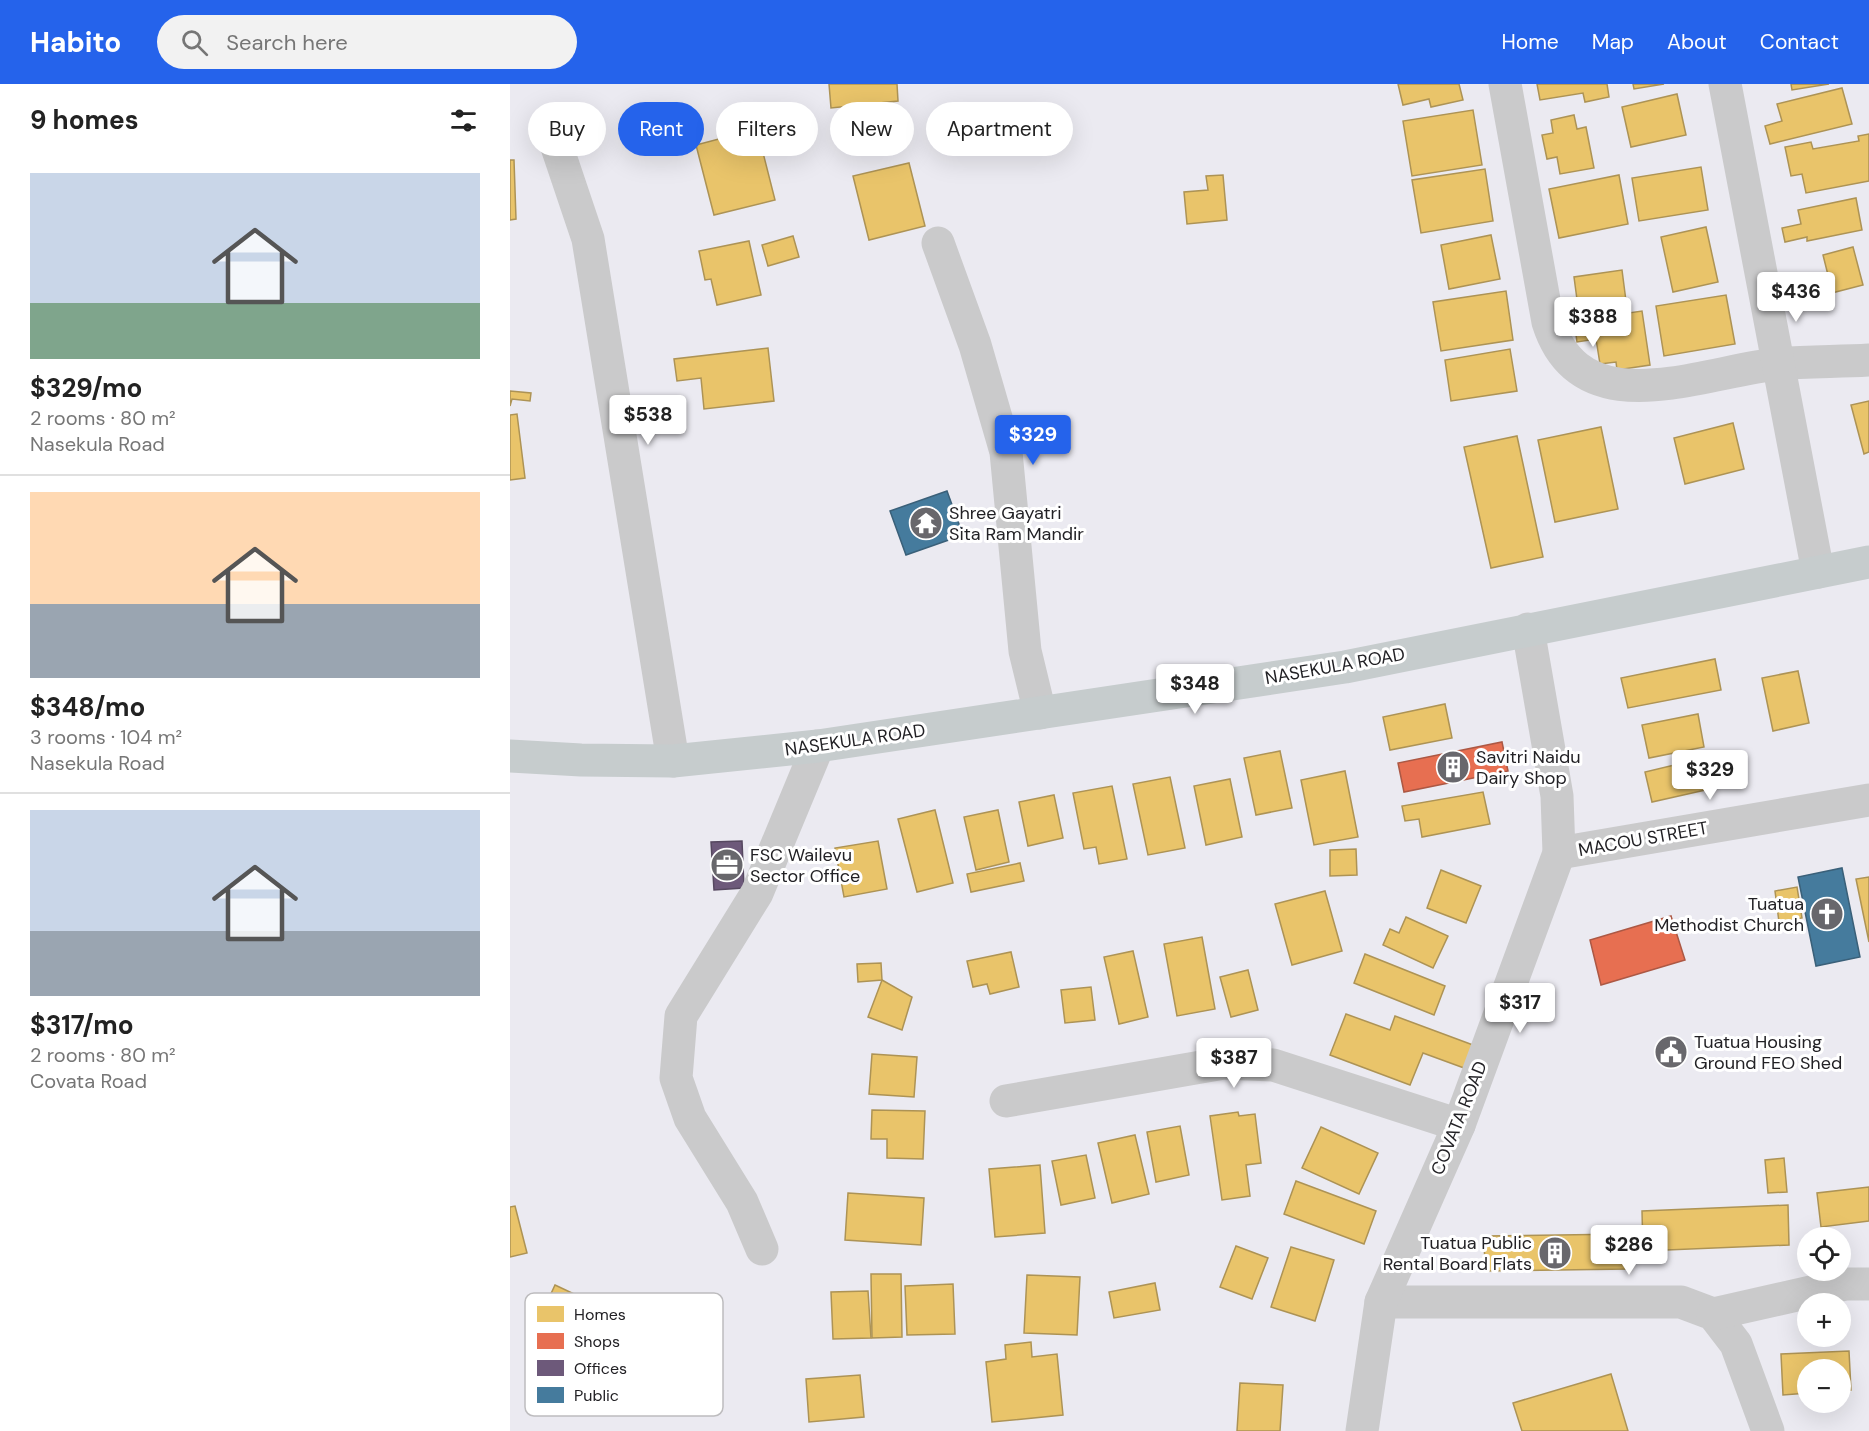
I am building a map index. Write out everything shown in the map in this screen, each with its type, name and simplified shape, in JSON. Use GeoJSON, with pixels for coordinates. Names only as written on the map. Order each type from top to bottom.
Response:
{"type":"FeatureCollection","features":[{"type":"Feature","properties":{"kind":"main road","name":"NASEKULA ROAD"},"geometry":{"type":"LineString","coordinates":[[510,756],[581,760],[674,761],[818,746],[1345,667],[1869,562]]}},
{"type":"Feature","properties":{"kind":"street"},"geometry":{"type":"LineString","coordinates":[[1505,84],[1548,322],[1556,341],[1568,358],[1592,378],[1632,387],[1778,364],[1869,360]]}},
{"type":"Feature","properties":{"kind":"street"},"geometry":{"type":"LineString","coordinates":[[1725,84],[1818,572]]}},
{"type":"Feature","properties":{"kind":"street"},"geometry":{"type":"LineString","coordinates":[[560,156],[588,239],[674,761]]}},
{"type":"Feature","properties":{"kind":"street"},"geometry":{"type":"LineString","coordinates":[[938,243],[975,345],[1006,452],[1025,651],[1040,713]]}},
{"type":"Feature","properties":{"kind":"street","name":"COVATA ROAD"},"geometry":{"type":"LineString","coordinates":[[1362,1431],[1381,1302],[1459,1125],[1559,853],[1557,796],[1528,629]]}},
{"type":"Feature","properties":{"kind":"street"},"geometry":{"type":"LineString","coordinates":[[762,1249],[742,1202],[690,1118],[676,1078],[681,1016],[757,893],[818,746]]}},
{"type":"Feature","properties":{"kind":"street","name":"MACOU STREET"},"geometry":{"type":"LineString","coordinates":[[1559,853],[1869,800]]}},
{"type":"Feature","properties":{"kind":"street"},"geometry":{"type":"LineString","coordinates":[[1006,1101],[1224,1063],[1272,1065],[1459,1125]]}},
{"type":"Feature","properties":{"kind":"street"},"geometry":{"type":"LineString","coordinates":[[1713,1314],[1846,1284],[1869,1284]]}},
{"type":"Feature","properties":{"kind":"street"},"geometry":{"type":"LineString","coordinates":[[1381,1302],[1681,1302],[1713,1314],[1736,1344],[1768,1431]]}},
{"type":"Feature","properties":{"kind":"building: Homes"},"geometry":{"type":"Polygon","coordinates":[[[829,84],[897,84],[898,101],[830,102],[829,84]]]}},
{"type":"Feature","properties":{"kind":"building: Homes"},"geometry":{"type":"Polygon","coordinates":[[[1398,84],[1459,84],[1463,100],[1431,107],[1429,99],[1403,105],[1398,84]]]}},
{"type":"Feature","properties":{"kind":"building: Homes"},"geometry":{"type":"Polygon","coordinates":[[[1537,84],[1607,84],[1609,97],[1585,102],[1583,93],[1540,100],[1537,84]]]}},
{"type":"Feature","properties":{"kind":"building: Homes"},"geometry":{"type":"Polygon","coordinates":[[[1633,84],[1664,84],[1634,89],[1633,84]]]}},
{"type":"Feature","properties":{"kind":"building: Homes"},"geometry":{"type":"Polygon","coordinates":[[[1791,84],[1829,84],[1792,90],[1791,84]]]}},
{"type":"Feature","properties":{"kind":"building: Homes"},"geometry":{"type":"Polygon","coordinates":[[[1842,88],[1852,124],[1770,144],[1765,126],[1782,121],[1777,104],[1842,88]]]}},
{"type":"Feature","properties":{"kind":"building: Homes"},"geometry":{"type":"Polygon","coordinates":[[[1677,94],[1686,135],[1631,147],[1622,107],[1677,94]]]}},
{"type":"Feature","properties":{"kind":"building: Homes"},"geometry":{"type":"Polygon","coordinates":[[[1473,110],[1482,165],[1412,176],[1403,121],[1473,110]]]}},
{"type":"Feature","properties":{"kind":"building: Homes"},"geometry":{"type":"Polygon","coordinates":[[[1574,115],[1577,129],[1586,127],[1594,168],[1560,174],[1557,157],[1547,159],[1542,135],[1553,133],[1551,120],[1574,115]]]}},
{"type":"Feature","properties":{"kind":"building: Homes"},"geometry":{"type":"Polygon","coordinates":[[[1869,134],[1869,181],[1806,193],[1802,174],[1791,176],[1785,147],[1811,142],[1813,149],[1859,141],[1858,136],[1869,134]]]}},
{"type":"Feature","properties":{"kind":"building: Homes"},"geometry":{"type":"Polygon","coordinates":[[[716,140],[716,156],[764,156],[775,200],[714,215],[699,156],[704,156],[704,143],[716,140]]]}},
{"type":"Feature","properties":{"kind":"building: Homes"},"geometry":{"type":"Polygon","coordinates":[[[510,160],[514,160],[516,219],[510,220],[510,160]]]}},
{"type":"Feature","properties":{"kind":"building: Homes"},"geometry":{"type":"Polygon","coordinates":[[[909,163],[925,226],[869,240],[853,176],[909,163]]]}},
{"type":"Feature","properties":{"kind":"building: Homes"},"geometry":{"type":"Polygon","coordinates":[[[1701,167],[1708,210],[1639,221],[1632,178],[1701,167]]]}},
{"type":"Feature","properties":{"kind":"building: Homes"},"geometry":{"type":"Polygon","coordinates":[[[1485,169],[1493,221],[1421,233],[1412,180],[1485,169]]]}},
{"type":"Feature","properties":{"kind":"building: Homes"},"geometry":{"type":"Polygon","coordinates":[[[1223,175],[1227,220],[1187,224],[1184,192],[1208,190],[1206,176],[1223,175]]]}},
{"type":"Feature","properties":{"kind":"building: Homes"},"geometry":{"type":"Polygon","coordinates":[[[1619,175],[1628,224],[1559,238],[1549,189],[1619,175]]]}},
{"type":"Feature","properties":{"kind":"building: Homes"},"geometry":{"type":"Polygon","coordinates":[[[1856,198],[1862,230],[1807,241],[1807,237],[1785,242],[1782,228],[1801,224],[1798,210],[1856,198]]]}},
{"type":"Feature","properties":{"kind":"building: Homes"},"geometry":{"type":"Polygon","coordinates":[[[1706,227],[1718,282],[1673,292],[1661,237],[1706,227]]]}},
{"type":"Feature","properties":{"kind":"building: Homes"},"geometry":{"type":"Polygon","coordinates":[[[1491,235],[1500,279],[1449,289],[1441,245],[1491,235]]]}},
{"type":"Feature","properties":{"kind":"building: Homes"},"geometry":{"type":"Polygon","coordinates":[[[793,236],[799,257],[768,266],[762,245],[793,236]]]}},
{"type":"Feature","properties":{"kind":"building: Homes"},"geometry":{"type":"Polygon","coordinates":[[[749,241],[761,295],[717,305],[711,279],[705,280],[699,251],[749,241]]]}},
{"type":"Feature","properties":{"kind":"building: Homes"},"geometry":{"type":"Polygon","coordinates":[[[1853,247],[1863,285],[1824,295],[1820,277],[1828,275],[1823,255],[1853,247]]]}},
{"type":"Feature","properties":{"kind":"building: Homes"},"geometry":{"type":"Polygon","coordinates":[[[1622,270],[1626,301],[1578,307],[1574,277],[1622,270]]]}},
{"type":"Feature","properties":{"kind":"building: Homes"},"geometry":{"type":"Polygon","coordinates":[[[1506,291],[1513,340],[1441,351],[1433,302],[1506,291]]]}},
{"type":"Feature","properties":{"kind":"building: Homes"},"geometry":{"type":"Polygon","coordinates":[[[1726,295],[1735,344],[1664,356],[1656,306],[1726,295]]]}},
{"type":"Feature","properties":{"kind":"building: Homes"},"geometry":{"type":"Polygon","coordinates":[[[1642,311],[1650,365],[1617,370],[1616,362],[1600,364],[1596,339],[1577,342],[1574,321],[1642,311]]]}},
{"type":"Feature","properties":{"kind":"building: Homes"},"geometry":{"type":"Polygon","coordinates":[[[768,348],[774,401],[704,409],[701,378],[677,381],[674,359],[768,348]]]}},
{"type":"Feature","properties":{"kind":"building: Homes"},"geometry":{"type":"Polygon","coordinates":[[[1510,349],[1517,391],[1451,401],[1445,360],[1510,349]]]}},
{"type":"Feature","properties":{"kind":"building: Homes"},"geometry":{"type":"Polygon","coordinates":[[[510,391],[531,393],[530,401],[512,399],[510,406],[510,391]]]}},
{"type":"Feature","properties":{"kind":"building: Homes"},"geometry":{"type":"Polygon","coordinates":[[[1869,401],[1869,452],[1864,454],[1851,405],[1869,401]]]}},
{"type":"Feature","properties":{"kind":"building: Homes"},"geometry":{"type":"Polygon","coordinates":[[[517,414],[525,478],[510,480],[510,415],[517,414]]]}},
{"type":"Feature","properties":{"kind":"building: Homes"},"geometry":{"type":"Polygon","coordinates":[[[1733,423],[1744,469],[1685,484],[1674,438],[1733,423]]]}},
{"type":"Feature","properties":{"kind":"building: Homes"},"geometry":{"type":"Polygon","coordinates":[[[1601,427],[1618,509],[1555,522],[1538,440],[1601,427]]]}},
{"type":"Feature","properties":{"kind":"building: Homes"},"geometry":{"type":"Polygon","coordinates":[[[1517,436],[1543,557],[1491,568],[1464,447],[1517,436]]]}},
{"type":"Feature","properties":{"kind":"building: Homes"},"geometry":{"type":"Polygon","coordinates":[[[1715,659],[1721,690],[1628,708],[1621,678],[1715,659]]]}},
{"type":"Feature","properties":{"kind":"building: Homes"},"geometry":{"type":"Polygon","coordinates":[[[1798,671],[1809,723],[1773,731],[1762,678],[1798,671]]]}},
{"type":"Feature","properties":{"kind":"building: Homes"},"geometry":{"type":"Polygon","coordinates":[[[1445,704],[1452,738],[1390,750],[1383,717],[1445,704]]]}},
{"type":"Feature","properties":{"kind":"building: Homes"},"geometry":{"type":"Polygon","coordinates":[[[1698,714],[1704,747],[1649,758],[1642,725],[1698,714]]]}},
{"type":"Feature","properties":{"kind":"building: Homes"},"geometry":{"type":"Polygon","coordinates":[[[1280,751],[1292,808],[1256,815],[1244,758],[1280,751]]]}},
{"type":"Feature","properties":{"kind":"building: Homes"},"geometry":{"type":"Polygon","coordinates":[[[1712,756],[1719,787],[1652,802],[1645,772],[1712,756]]]}},
{"type":"Feature","properties":{"kind":"building: Homes"},"geometry":{"type":"Polygon","coordinates":[[[1345,771],[1358,837],[1314,845],[1301,780],[1345,771]]]}},
{"type":"Feature","properties":{"kind":"building: Homes"},"geometry":{"type":"Polygon","coordinates":[[[1170,777],[1185,848],[1148,855],[1133,784],[1170,777]]]}},
{"type":"Feature","properties":{"kind":"building: Homes"},"geometry":{"type":"Polygon","coordinates":[[[1230,779],[1242,837],[1206,845],[1194,786],[1230,779]]]}},
{"type":"Feature","properties":{"kind":"building: Homes"},"geometry":{"type":"Polygon","coordinates":[[[1112,786],[1127,859],[1099,864],[1096,847],[1084,849],[1073,793],[1112,786]]]}},
{"type":"Feature","properties":{"kind":"building: Homes"},"geometry":{"type":"Polygon","coordinates":[[[1483,792],[1490,824],[1422,837],[1419,819],[1405,821],[1402,806],[1483,792]]]}},
{"type":"Feature","properties":{"kind":"building: Homes"},"geometry":{"type":"Polygon","coordinates":[[[1054,795],[1063,838],[1028,846],[1019,802],[1054,795]]]}},
{"type":"Feature","properties":{"kind":"building: Homes"},"geometry":{"type":"Polygon","coordinates":[[[935,810],[953,883],[917,892],[898,819],[935,810]]]}},
{"type":"Feature","properties":{"kind":"building: Homes"},"geometry":{"type":"Polygon","coordinates":[[[998,810],[1009,862],[976,870],[964,817],[998,810]]]}},
{"type":"Feature","properties":{"kind":"building: Homes"},"geometry":{"type":"Polygon","coordinates":[[[878,841],[887,889],[844,897],[835,848],[878,841]]]}},
{"type":"Feature","properties":{"kind":"building: Homes"},"geometry":{"type":"Polygon","coordinates":[[[1356,849],[1357,875],[1330,876],[1330,850],[1356,849]]]}},
{"type":"Feature","properties":{"kind":"building: Homes"},"geometry":{"type":"Polygon","coordinates":[[[1020,863],[1024,881],[971,892],[967,874],[1020,863]]]}},
{"type":"Feature","properties":{"kind":"building: Homes"},"geometry":{"type":"Polygon","coordinates":[[[1441,870],[1481,886],[1466,923],[1427,908],[1441,870]]]}},
{"type":"Feature","properties":{"kind":"building: Homes"},"geometry":{"type":"Polygon","coordinates":[[[1869,877],[1869,942],[1856,879],[1869,877]]]}},
{"type":"Feature","properties":{"kind":"building: Homes"},"geometry":{"type":"Polygon","coordinates":[[[1797,887],[1802,918],[1779,922],[1775,891],[1797,887]]]}},
{"type":"Feature","properties":{"kind":"building: Homes"},"geometry":{"type":"Polygon","coordinates":[[[1325,891],[1342,951],[1292,965],[1275,904],[1325,891]]]}},
{"type":"Feature","properties":{"kind":"building: Homes"},"geometry":{"type":"Polygon","coordinates":[[[1406,917],[1448,936],[1433,968],[1383,945],[1390,929],[1399,933],[1406,917]]]}},
{"type":"Feature","properties":{"kind":"building: Homes"},"geometry":{"type":"Polygon","coordinates":[[[1202,937],[1215,1009],[1177,1016],[1164,944],[1202,937]]]}},
{"type":"Feature","properties":{"kind":"building: Homes"},"geometry":{"type":"Polygon","coordinates":[[[1133,951],[1148,1017],[1119,1024],[1104,957],[1133,951]]]}},
{"type":"Feature","properties":{"kind":"building: Homes"},"geometry":{"type":"Polygon","coordinates":[[[1011,952],[1019,987],[990,994],[987,984],[973,987],[967,961],[1011,952]]]}},
{"type":"Feature","properties":{"kind":"building: Homes"},"geometry":{"type":"Polygon","coordinates":[[[1365,954],[1445,986],[1434,1015],[1354,983],[1365,954]]]}},
{"type":"Feature","properties":{"kind":"building: Homes"},"geometry":{"type":"Polygon","coordinates":[[[881,963],[882,980],[858,982],[857,964],[881,963]]]}},
{"type":"Feature","properties":{"kind":"building: Homes"},"geometry":{"type":"Polygon","coordinates":[[[1248,970],[1258,1010],[1231,1017],[1220,977],[1248,970]]]}},
{"type":"Feature","properties":{"kind":"building: Homes"},"geometry":{"type":"Polygon","coordinates":[[[882,980],[912,997],[902,1030],[868,1017],[882,980]]]}},
{"type":"Feature","properties":{"kind":"building: Homes"},"geometry":{"type":"Polygon","coordinates":[[[1091,987],[1095,1020],[1065,1023],[1061,990],[1091,987]]]}},
{"type":"Feature","properties":{"kind":"building: Homes"},"geometry":{"type":"Polygon","coordinates":[[[1346,1014],[1390,1030],[1395,1016],[1473,1045],[1464,1068],[1423,1053],[1410,1085],[1330,1055],[1346,1014]]]}},
{"type":"Feature","properties":{"kind":"building: Homes"},"geometry":{"type":"Polygon","coordinates":[[[872,1054],[917,1057],[914,1097],[869,1094],[872,1054]]]}},
{"type":"Feature","properties":{"kind":"building: Homes"},"geometry":{"type":"Polygon","coordinates":[[[872,1110],[925,1111],[923,1159],[887,1158],[887,1139],[871,1139],[872,1110]]]}},
{"type":"Feature","properties":{"kind":"building: Homes"},"geometry":{"type":"Polygon","coordinates":[[[1238,1112],[1239,1116],[1255,1114],[1261,1163],[1246,1165],[1250,1196],[1222,1200],[1210,1116],[1238,1112]]]}},
{"type":"Feature","properties":{"kind":"building: Homes"},"geometry":{"type":"Polygon","coordinates":[[[1180,1126],[1189,1175],[1156,1182],[1147,1132],[1180,1126]]]}},
{"type":"Feature","properties":{"kind":"building: Homes"},"geometry":{"type":"Polygon","coordinates":[[[1321,1127],[1378,1153],[1359,1194],[1302,1168],[1321,1127]]]}},
{"type":"Feature","properties":{"kind":"building: Homes"},"geometry":{"type":"Polygon","coordinates":[[[1135,1135],[1149,1194],[1112,1203],[1098,1143],[1135,1135]]]}},
{"type":"Feature","properties":{"kind":"building: Homes"},"geometry":{"type":"Polygon","coordinates":[[[1086,1155],[1095,1198],[1061,1205],[1052,1161],[1086,1155]]]}},
{"type":"Feature","properties":{"kind":"building: Homes"},"geometry":{"type":"Polygon","coordinates":[[[1784,1158],[1787,1192],[1768,1193],[1765,1160],[1784,1158]]]}},
{"type":"Feature","properties":{"kind":"building: Homes"},"geometry":{"type":"Polygon","coordinates":[[[1040,1165],[1045,1233],[995,1237],[989,1169],[1040,1165]]]}},
{"type":"Feature","properties":{"kind":"building: Homes"},"geometry":{"type":"Polygon","coordinates":[[[1296,1181],[1376,1211],[1364,1244],[1284,1214],[1296,1181]]]}},
{"type":"Feature","properties":{"kind":"building: Homes"},"geometry":{"type":"Polygon","coordinates":[[[1869,1187],[1869,1221],[1821,1227],[1817,1193],[1869,1187]]]}},
{"type":"Feature","properties":{"kind":"building: Homes"},"geometry":{"type":"Polygon","coordinates":[[[848,1193],[924,1198],[921,1245],[845,1240],[848,1193]]]}},
{"type":"Feature","properties":{"kind":"building: Homes"},"geometry":{"type":"Polygon","coordinates":[[[1788,1205],[1789,1245],[1643,1251],[1642,1211],[1788,1205]]]}},
{"type":"Feature","properties":{"kind":"building: Homes"},"geometry":{"type":"Polygon","coordinates":[[[515,1206],[527,1253],[510,1257],[510,1207],[515,1206]]]}},
{"type":"Feature","properties":{"kind":"building: Homes","name":"Tuatua Public Rental Board Flats"},"geometry":{"type":"Polygon","coordinates":[[[1626,1234],[1627,1269],[1485,1271],[1484,1236],[1626,1234]]]}},
{"type":"Feature","properties":{"kind":"building: Homes"},"geometry":{"type":"Polygon","coordinates":[[[1236,1246],[1268,1258],[1252,1299],[1220,1287],[1236,1246]]]}},
{"type":"Feature","properties":{"kind":"building: Homes"},"geometry":{"type":"Polygon","coordinates":[[[1291,1247],[1334,1260],[1315,1321],[1271,1307],[1291,1247]]]}},
{"type":"Feature","properties":{"kind":"building: Homes"},"geometry":{"type":"Polygon","coordinates":[[[871,1274],[901,1274],[902,1337],[872,1338],[871,1274]]]}},
{"type":"Feature","properties":{"kind":"building: Homes"},"geometry":{"type":"Polygon","coordinates":[[[1027,1275],[1080,1277],[1077,1335],[1024,1333],[1027,1275]]]}},
{"type":"Feature","properties":{"kind":"building: Homes"},"geometry":{"type":"Polygon","coordinates":[[[1155,1283],[1160,1310],[1114,1318],[1109,1292],[1155,1283]]]}},
{"type":"Feature","properties":{"kind":"building: Homes"},"geometry":{"type":"Polygon","coordinates":[[[953,1284],[955,1334],[907,1335],[905,1286],[953,1284]]]}},
{"type":"Feature","properties":{"kind":"building: Homes"},"geometry":{"type":"Polygon","coordinates":[[[555,1285],[572,1293],[551,1293],[555,1285]]]}},
{"type":"Feature","properties":{"kind":"building: Homes"},"geometry":{"type":"Polygon","coordinates":[[[868,1291],[871,1338],[833,1339],[831,1292],[868,1291]]]}},
{"type":"Feature","properties":{"kind":"building: Homes"},"geometry":{"type":"Polygon","coordinates":[[[1031,1342],[1032,1357],[1057,1354],[1063,1415],[992,1422],[986,1362],[1006,1359],[1005,1345],[1031,1342]]]}},
{"type":"Feature","properties":{"kind":"building: Homes"},"geometry":{"type":"Polygon","coordinates":[[[1849,1351],[1849,1359],[1797,1359],[1797,1394],[1783,1395],[1781,1354],[1849,1351]]]}},
{"type":"Feature","properties":{"kind":"building: Homes"},"geometry":{"type":"Polygon","coordinates":[[[1611,1374],[1628,1431],[1522,1431],[1513,1403],[1611,1374]]]}},
{"type":"Feature","properties":{"kind":"building: Homes"},"geometry":{"type":"Polygon","coordinates":[[[860,1375],[864,1417],[809,1422],[806,1379],[860,1375]]]}},
{"type":"Feature","properties":{"kind":"building: Homes"},"geometry":{"type":"Polygon","coordinates":[[[1240,1383],[1283,1385],[1280,1431],[1237,1431],[1240,1383]]]}},
{"type":"Feature","properties":{"kind":"building: Shops","name":"Savitri Naidu Dairy Shop"},"geometry":{"type":"Polygon","coordinates":[[[1502,742],[1508,771],[1404,792],[1398,763],[1502,742]]]}},
{"type":"Feature","properties":{"kind":"building: Shops"},"geometry":{"type":"Polygon","coordinates":[[[1671,916],[1685,960],[1601,985],[1590,940],[1671,916]]]}},
{"type":"Feature","properties":{"kind":"building: Offices","name":"FSC Wailevu Sector Office"},"geometry":{"type":"Polygon","coordinates":[[[742,841],[744,888],[714,890],[711,842],[742,841]]]}},
{"type":"Feature","properties":{"kind":"building: Public","name":"Shree Gayatri Sita Ram Mandir"},"geometry":{"type":"Polygon","coordinates":[[[947,491],[963,535],[906,555],[890,511],[947,491]]]}},
{"type":"Feature","properties":{"kind":"building: Public"},"geometry":{"type":"Polygon","coordinates":[[[1842,868],[1860,957],[1816,966],[1798,877],[1842,868]]]}},
{"type":"Feature","properties":{"kind":"place","name":"Shree Gayatri Sita Ram Mandir"},"geometry":{"type":"Point","coordinates":[926,523]}},
{"type":"Feature","properties":{"kind":"place","name":"Savitri Naidu Dairy Shop"},"geometry":{"type":"Point","coordinates":[1453,767]}},
{"type":"Feature","properties":{"kind":"place","name":"FSC Wailevu Sector Office"},"geometry":{"type":"Point","coordinates":[727,865]}},
{"type":"Feature","properties":{"kind":"place","name":"Tuatua Methodist Church"},"geometry":{"type":"Point","coordinates":[1827,914]}},
{"type":"Feature","properties":{"kind":"place","name":"Tuatua Housing Ground FEO Shed"},"geometry":{"type":"Point","coordinates":[1671,1052]}},
{"type":"Feature","properties":{"kind":"place","name":"Tuatua Public Rental Board Flats"},"geometry":{"type":"Point","coordinates":[1555,1253]}}]}
